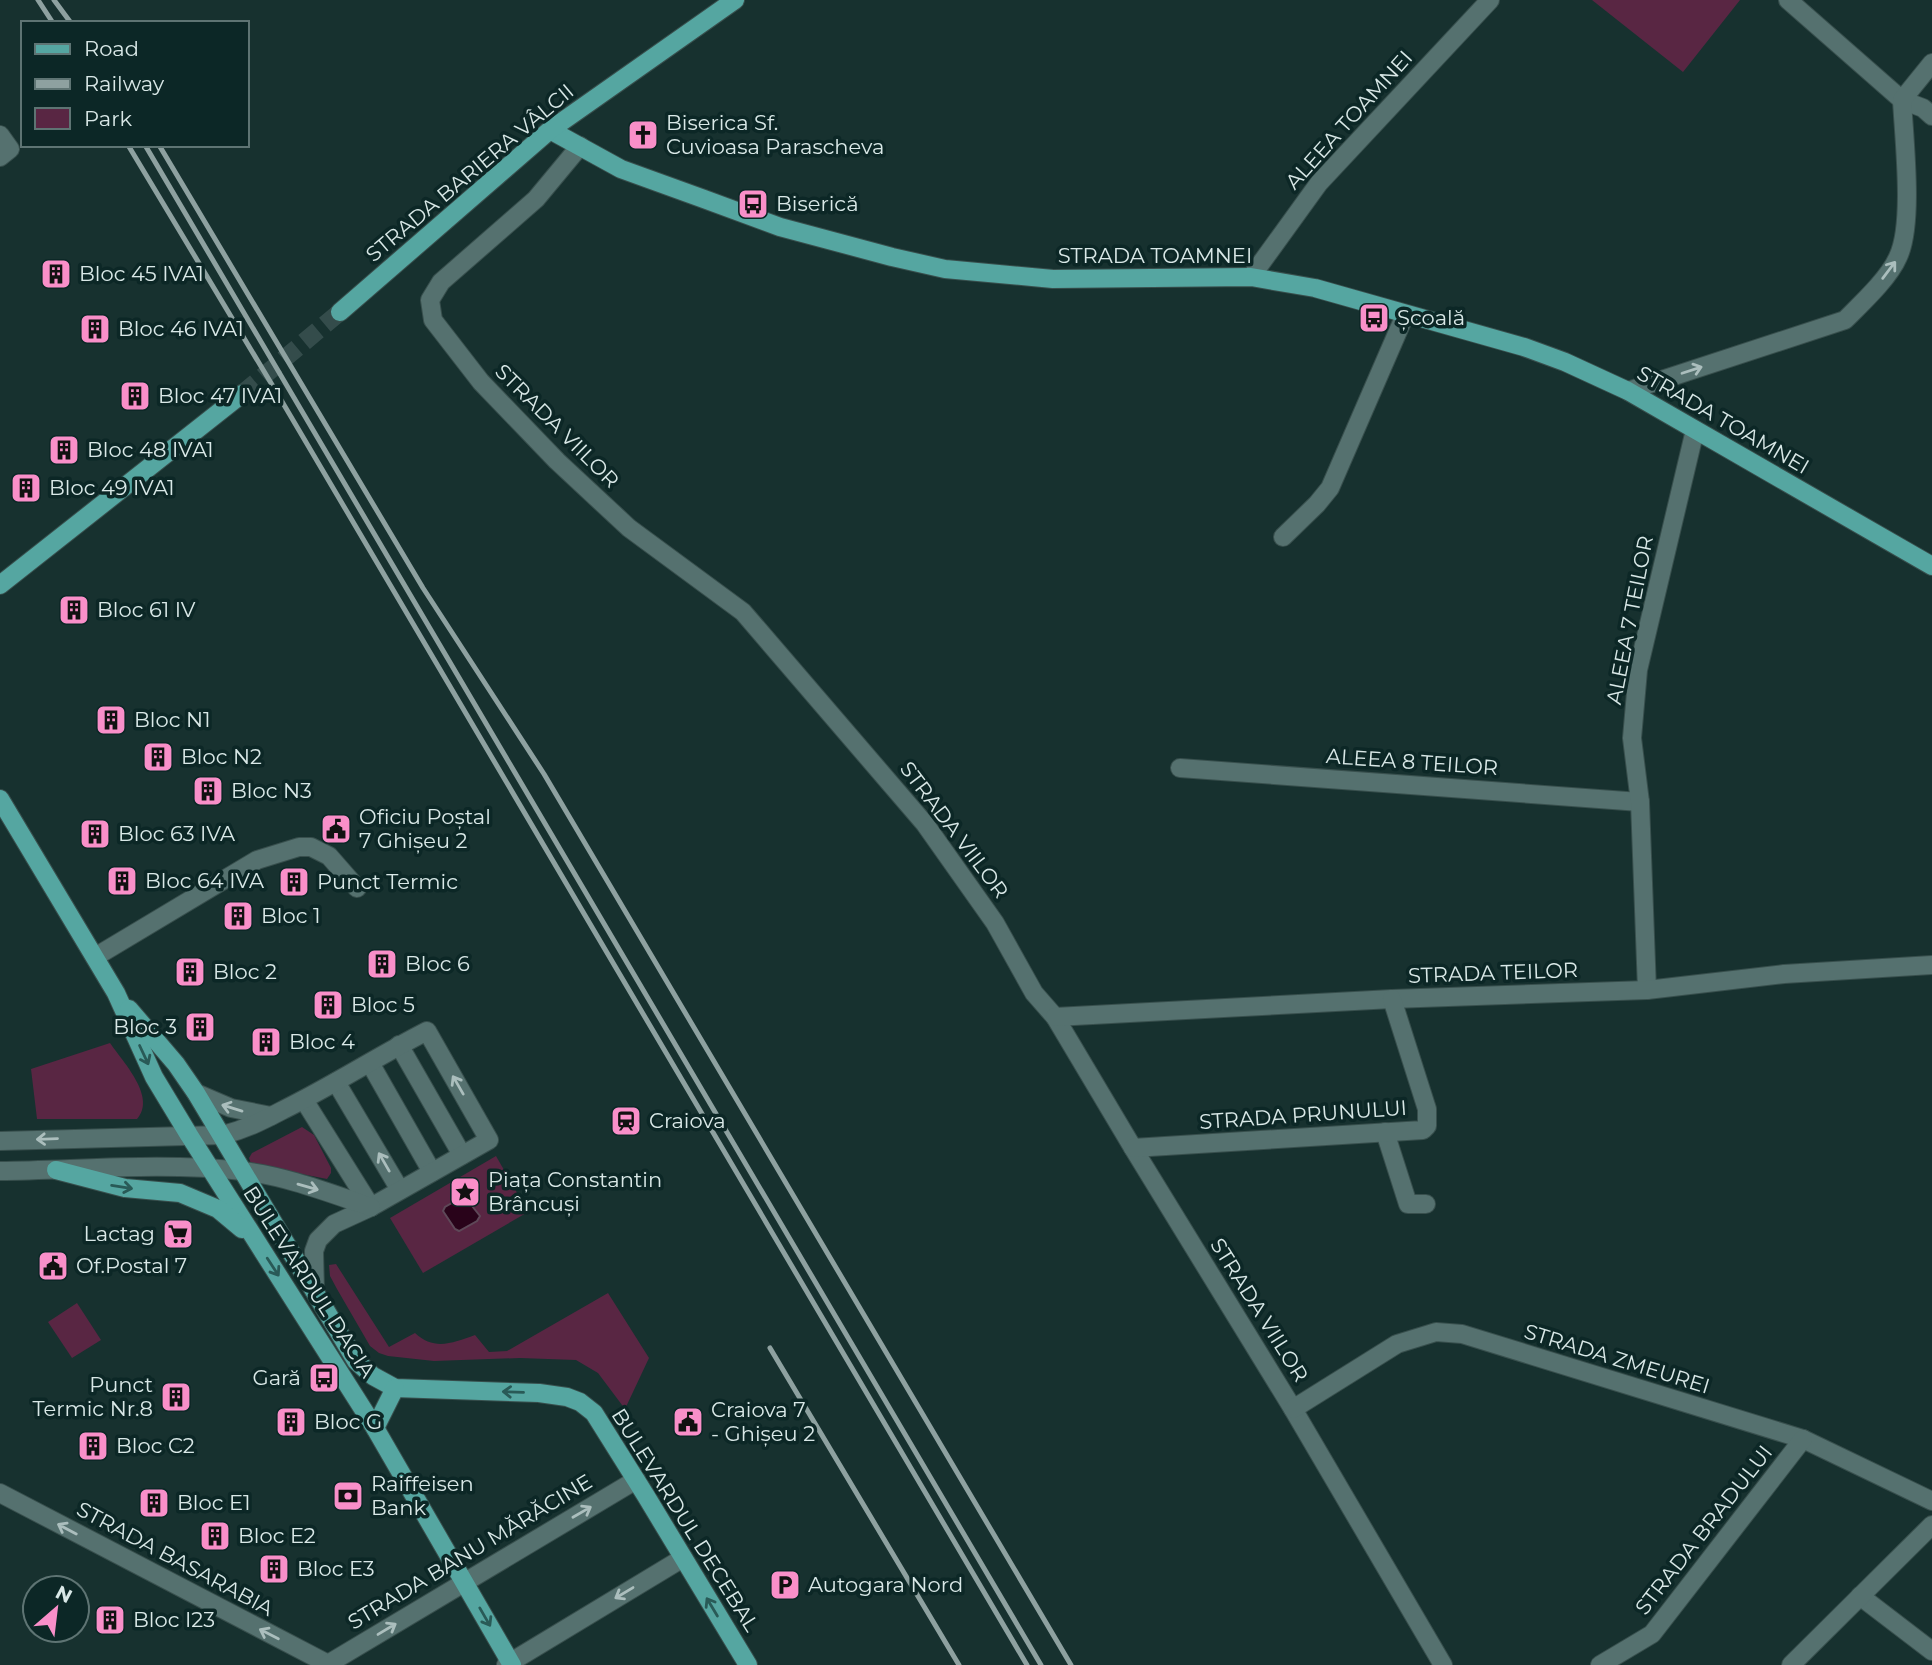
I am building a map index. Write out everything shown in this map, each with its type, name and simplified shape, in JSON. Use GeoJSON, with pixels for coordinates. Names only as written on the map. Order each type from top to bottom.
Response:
{"type":"FeatureCollection","features":[{"type":"Feature","properties":{"kind":"main road","name":"STRADA BARIERA VÂLCII"},"geometry":{"type":"LineString","coordinates":[[340,312],[550,130],[736,0]]}},
{"type":"Feature","properties":{"kind":"main road","name":"STRADA TOAMNEI"},"geometry":{"type":"LineString","coordinates":[[550,130],[621,169],[780,227],[945,269],[1053,279],[1251,277],[1315,288],[1524,347],[1565,362],[1628,391],[1932,566]]}},
{"type":"Feature","properties":{"kind":"main road"},"geometry":{"type":"LineString","coordinates":[[0,586],[242,394]]}},
{"type":"Feature","properties":{"kind":"main road","name":"BULEVARDUL DACIA"},"geometry":{"type":"LineString","coordinates":[[0,799],[116,993],[154,1077],[209,1169],[375,1428],[510,1664]]}},
{"type":"Feature","properties":{"kind":"main road","name":"BULEVARDUL DACIA"},"geometry":{"type":"LineString","coordinates":[[116,993],[176,1064],[196,1093],[356,1361],[373,1376],[395,1388]]}},
{"type":"Feature","properties":{"kind":"main road"},"geometry":{"type":"LineString","coordinates":[[56,1170],[125,1188],[180,1193],[195,1198],[218,1209],[256,1241]]}},
{"type":"Feature","properties":{"kind":"main road"},"geometry":{"type":"LineString","coordinates":[[375,1428],[395,1388]]}},
{"type":"Feature","properties":{"kind":"main road","name":"BULEVARDUL DECEBAL"},"geometry":{"type":"LineString","coordinates":[[395,1388],[539,1393],[568,1397],[580,1402],[594,1413],[748,1665]]}},
{"type":"Feature","properties":{"kind":"street","name":"ALEEA TOAMNEI"},"geometry":{"type":"LineString","coordinates":[[1251,277],[1319,183],[1490,0]]}},
{"type":"Feature","properties":{"kind":"street"},"geometry":{"type":"LineString","coordinates":[[1788,0],[1902,100],[1923,108],[1932,116]]}},
{"type":"Feature","properties":{"kind":"street"},"geometry":{"type":"LineString","coordinates":[[1628,391],[1845,320],[1870,296],[1898,258],[1906,225],[1902,100],[1932,63]]}},
{"type":"Feature","properties":{"kind":"street"},"geometry":{"type":"LineString","coordinates":[[0,135],[10,149],[0,157]]}},
{"type":"Feature","properties":{"kind":"street","name":"STRADA VIILOR"},"geometry":{"type":"LineString","coordinates":[[580,146],[536,199],[441,282],[430,300],[433,320],[481,382],[557,461],[611,512],[752,621],[925,824],[995,923],[1034,993],[1055,1017],[1293,1409],[1443,1665]]}},
{"type":"Feature","properties":{"kind":"street"},"geometry":{"type":"LineString","coordinates":[[1283,537],[1330,488],[1405,315]]}},
{"type":"Feature","properties":{"kind":"street","name":"ALEEA 7 TEILOR"},"geometry":{"type":"LineString","coordinates":[[1647,990],[1640,802],[1632,737],[1638,670],[1695,430]]}},
{"type":"Feature","properties":{"kind":"street","name":"ALEEA 8 TEILOR"},"geometry":{"type":"LineString","coordinates":[[1180,768],[1640,802]]}},
{"type":"Feature","properties":{"kind":"street"},"geometry":{"type":"LineString","coordinates":[[95,957],[257,860],[299,847],[311,847],[329,856],[357,888]]}},
{"type":"Feature","properties":{"kind":"street","name":"STRADA TEILOR"},"geometry":{"type":"LineString","coordinates":[[1055,1017],[1392,999],[1647,990],[1784,974],[1932,965]]}},
{"type":"Feature","properties":{"kind":"street","name":"STRADA PRUNULUI"},"geometry":{"type":"LineString","coordinates":[[1133,1148],[1423,1130],[1427,1126],[1427,1109],[1392,999]]}},
{"type":"Feature","properties":{"kind":"street"},"geometry":{"type":"LineString","coordinates":[[0,1141],[223,1135],[248,1129],[426,1031],[489,1140],[371,1207],[334,1224],[318,1240],[313,1264],[315,1292]]}},
{"type":"Feature","properties":{"kind":"street"},"geometry":{"type":"LineString","coordinates":[[399,1045],[462,1155]]}},
{"type":"Feature","properties":{"kind":"street"},"geometry":{"type":"LineString","coordinates":[[370,1063],[432,1172]]}},
{"type":"Feature","properties":{"kind":"street"},"geometry":{"type":"LineString","coordinates":[[336,1082],[400,1190]]}},
{"type":"Feature","properties":{"kind":"street"},"geometry":{"type":"LineString","coordinates":[[196,1093],[231,1108],[271,1116]]}},
{"type":"Feature","properties":{"kind":"street"},"geometry":{"type":"LineString","coordinates":[[304,1100],[371,1207]]}},
{"type":"Feature","properties":{"kind":"street"},"geometry":{"type":"LineString","coordinates":[[1385,1132],[1408,1204],[1426,1204]]}},
{"type":"Feature","properties":{"kind":"street"},"geometry":{"type":"LineString","coordinates":[[0,1171],[151,1167],[244,1172],[316,1188],[371,1207]]}},
{"type":"Feature","properties":{"kind":"street","name":"STRADA ZMEUREI"},"geometry":{"type":"LineString","coordinates":[[1293,1409],[1397,1344],[1436,1332],[1462,1334],[1803,1439],[1932,1501]]}},
{"type":"Feature","properties":{"kind":"street","name":"STRADA BRADULUI"},"geometry":{"type":"LineString","coordinates":[[1600,1665],[1652,1634],[1803,1439]]}},
{"type":"Feature","properties":{"kind":"street","name":"STRADA BANU MĂRĂCINE"},"geometry":{"type":"LineString","coordinates":[[329,1665],[636,1480]]}},
{"type":"Feature","properties":{"kind":"street","name":"STRADA BASARABIA"},"geometry":{"type":"LineString","coordinates":[[0,1493],[329,1665]]}},
{"type":"Feature","properties":{"kind":"street"},"geometry":{"type":"LineString","coordinates":[[1791,1665],[1932,1525]]}},
{"type":"Feature","properties":{"kind":"street"},"geometry":{"type":"LineString","coordinates":[[510,1664],[682,1558]]}},
{"type":"Feature","properties":{"kind":"street"},"geometry":{"type":"LineString","coordinates":[[1860,1596],[1932,1651]]}},
{"type":"Feature","properties":{"kind":"green space"},"geometry":{"type":"Polygon","coordinates":[[[1592,0],[1740,0],[1683,72],[1592,0]]]}},
{"type":"Feature","properties":{"kind":"green space"},"geometry":{"type":"Polygon","coordinates":[[[110,1043],[141,1090],[142,1110],[137,1119],[37,1119],[31,1069],[110,1043]]]}},
{"type":"Feature","properties":{"kind":"green space"},"geometry":{"type":"Polygon","coordinates":[[[302,1127],[314,1135],[331,1168],[327,1179],[251,1164],[249,1158],[252,1153],[302,1127]]]}},
{"type":"Feature","properties":{"kind":"green space"},"geometry":{"type":"Polygon","coordinates":[[[496,1156],[528,1212],[423,1273],[390,1218],[496,1156]]]}},
{"type":"Feature","properties":{"kind":"green space"},"geometry":{"type":"Polygon","coordinates":[[[336,1264],[389,1347],[415,1333],[422,1339],[437,1344],[451,1343],[475,1335],[489,1352],[507,1351],[608,1293],[649,1358],[625,1409],[598,1373],[576,1360],[520,1358],[434,1361],[388,1356],[370,1346],[337,1289],[330,1276],[329,1265],[336,1264]]]}},
{"type":"Feature","properties":{"kind":"green space"},"geometry":{"type":"Polygon","coordinates":[[[77,1303],[101,1340],[72,1358],[48,1322],[77,1303]]]}},
{"type":"Feature","properties":{"kind":"shaded area"},"geometry":{"type":"Polygon","coordinates":[[[464,1196],[480,1216],[477,1221],[459,1231],[443,1211],[464,1196]]]}},
{"type":"Feature","properties":{"kind":"tunnel"},"geometry":{"type":"LineString","coordinates":[[242,394],[340,312]]}},
{"type":"Feature","properties":{"kind":"railway"},"geometry":{"type":"LineString","coordinates":[[38,0],[52,21]]}},
{"type":"Feature","properties":{"kind":"railway"},"geometry":{"type":"LineString","coordinates":[[54,0],[70,21]]}},
{"type":"Feature","properties":{"kind":"railway"},"geometry":{"type":"LineString","coordinates":[[129,147],[1027,1665]]}},
{"type":"Feature","properties":{"kind":"railway"},"geometry":{"type":"LineString","coordinates":[[146,147],[1041,1665]]}},
{"type":"Feature","properties":{"kind":"railway"},"geometry":{"type":"LineString","coordinates":[[160,147],[423,588],[544,774],[1071,1665]]}},
{"type":"Feature","properties":{"kind":"railway"},"geometry":{"type":"LineString","coordinates":[[770,1348],[959,1665]]}},
{"type":"Feature","properties":{"kind":"place","name":"Biserica Sf. Cuvioasa Parascheva"},"geometry":{"type":"Point","coordinates":[643,135]}},
{"type":"Feature","properties":{"kind":"place","name":"Biserică"},"geometry":{"type":"Point","coordinates":[753,204]}},
{"type":"Feature","properties":{"kind":"place","name":"Bloc 45 IVA1"},"geometry":{"type":"Point","coordinates":[56,274]}},
{"type":"Feature","properties":{"kind":"place","name":"Școală"},"geometry":{"type":"Point","coordinates":[1374,318]}},
{"type":"Feature","properties":{"kind":"place","name":"Bloc 46 IVA1"},"geometry":{"type":"Point","coordinates":[95,329]}},
{"type":"Feature","properties":{"kind":"place","name":"Bloc 47 IVA1"},"geometry":{"type":"Point","coordinates":[135,396]}},
{"type":"Feature","properties":{"kind":"place","name":"Bloc 48 IVA1"},"geometry":{"type":"Point","coordinates":[64,450]}},
{"type":"Feature","properties":{"kind":"place","name":"Bloc 49 IVA1"},"geometry":{"type":"Point","coordinates":[26,488]}},
{"type":"Feature","properties":{"kind":"place","name":"Bloc 61 IV"},"geometry":{"type":"Point","coordinates":[74,610]}},
{"type":"Feature","properties":{"kind":"place","name":"Bloc N1"},"geometry":{"type":"Point","coordinates":[111,720]}},
{"type":"Feature","properties":{"kind":"place","name":"Bloc N2"},"geometry":{"type":"Point","coordinates":[158,757]}},
{"type":"Feature","properties":{"kind":"place","name":"Bloc N3"},"geometry":{"type":"Point","coordinates":[208,791]}},
{"type":"Feature","properties":{"kind":"place","name":"Oficiu Poștal 7 Ghișeu 2"},"geometry":{"type":"Point","coordinates":[336,829]}},
{"type":"Feature","properties":{"kind":"place","name":"Bloc 63 IVA"},"geometry":{"type":"Point","coordinates":[95,834]}},
{"type":"Feature","properties":{"kind":"place","name":"Bloc 64 IVA"},"geometry":{"type":"Point","coordinates":[122,881]}},
{"type":"Feature","properties":{"kind":"place","name":"Punct Termic"},"geometry":{"type":"Point","coordinates":[294,882]}},
{"type":"Feature","properties":{"kind":"place","name":"Bloc 1"},"geometry":{"type":"Point","coordinates":[238,916]}},
{"type":"Feature","properties":{"kind":"place","name":"Bloc 6"},"geometry":{"type":"Point","coordinates":[382,964]}},
{"type":"Feature","properties":{"kind":"place","name":"Bloc 2"},"geometry":{"type":"Point","coordinates":[190,972]}},
{"type":"Feature","properties":{"kind":"place","name":"Bloc 5"},"geometry":{"type":"Point","coordinates":[328,1005]}},
{"type":"Feature","properties":{"kind":"place","name":"Bloc 3"},"geometry":{"type":"Point","coordinates":[200,1027]}},
{"type":"Feature","properties":{"kind":"place","name":"Bloc 4"},"geometry":{"type":"Point","coordinates":[266,1042]}},
{"type":"Feature","properties":{"kind":"place","name":"Craiova"},"geometry":{"type":"Point","coordinates":[626,1121]}},
{"type":"Feature","properties":{"kind":"place","name":"Piața Constantin Brâncuși"},"geometry":{"type":"Point","coordinates":[465,1192]}},
{"type":"Feature","properties":{"kind":"place","name":"Lactag"},"geometry":{"type":"Point","coordinates":[178,1234]}},
{"type":"Feature","properties":{"kind":"place","name":"Of.Postal 7"},"geometry":{"type":"Point","coordinates":[53,1266]}},
{"type":"Feature","properties":{"kind":"place","name":"Gară"},"geometry":{"type":"Point","coordinates":[324,1378]}},
{"type":"Feature","properties":{"kind":"place","name":"Punct Termic Nr.8"},"geometry":{"type":"Point","coordinates":[176,1397]}},
{"type":"Feature","properties":{"kind":"place","name":"Bloc G"},"geometry":{"type":"Point","coordinates":[291,1422]}},
{"type":"Feature","properties":{"kind":"place","name":"Craiova 7 - Ghișeu 2"},"geometry":{"type":"Point","coordinates":[688,1422]}},
{"type":"Feature","properties":{"kind":"place","name":"Bloc C2"},"geometry":{"type":"Point","coordinates":[93,1446]}},
{"type":"Feature","properties":{"kind":"place","name":"Raiffeisen Bank"},"geometry":{"type":"Point","coordinates":[348,1496]}},
{"type":"Feature","properties":{"kind":"place","name":"Bloc E1"},"geometry":{"type":"Point","coordinates":[154,1503]}},
{"type":"Feature","properties":{"kind":"place","name":"Bloc E2"},"geometry":{"type":"Point","coordinates":[215,1536]}},
{"type":"Feature","properties":{"kind":"place","name":"Bloc E3"},"geometry":{"type":"Point","coordinates":[274,1569]}},
{"type":"Feature","properties":{"kind":"place","name":"Autogara Nord"},"geometry":{"type":"Point","coordinates":[785,1585]}},
{"type":"Feature","properties":{"kind":"place","name":"Bloc I23"},"geometry":{"type":"Point","coordinates":[110,1620]}}]}
